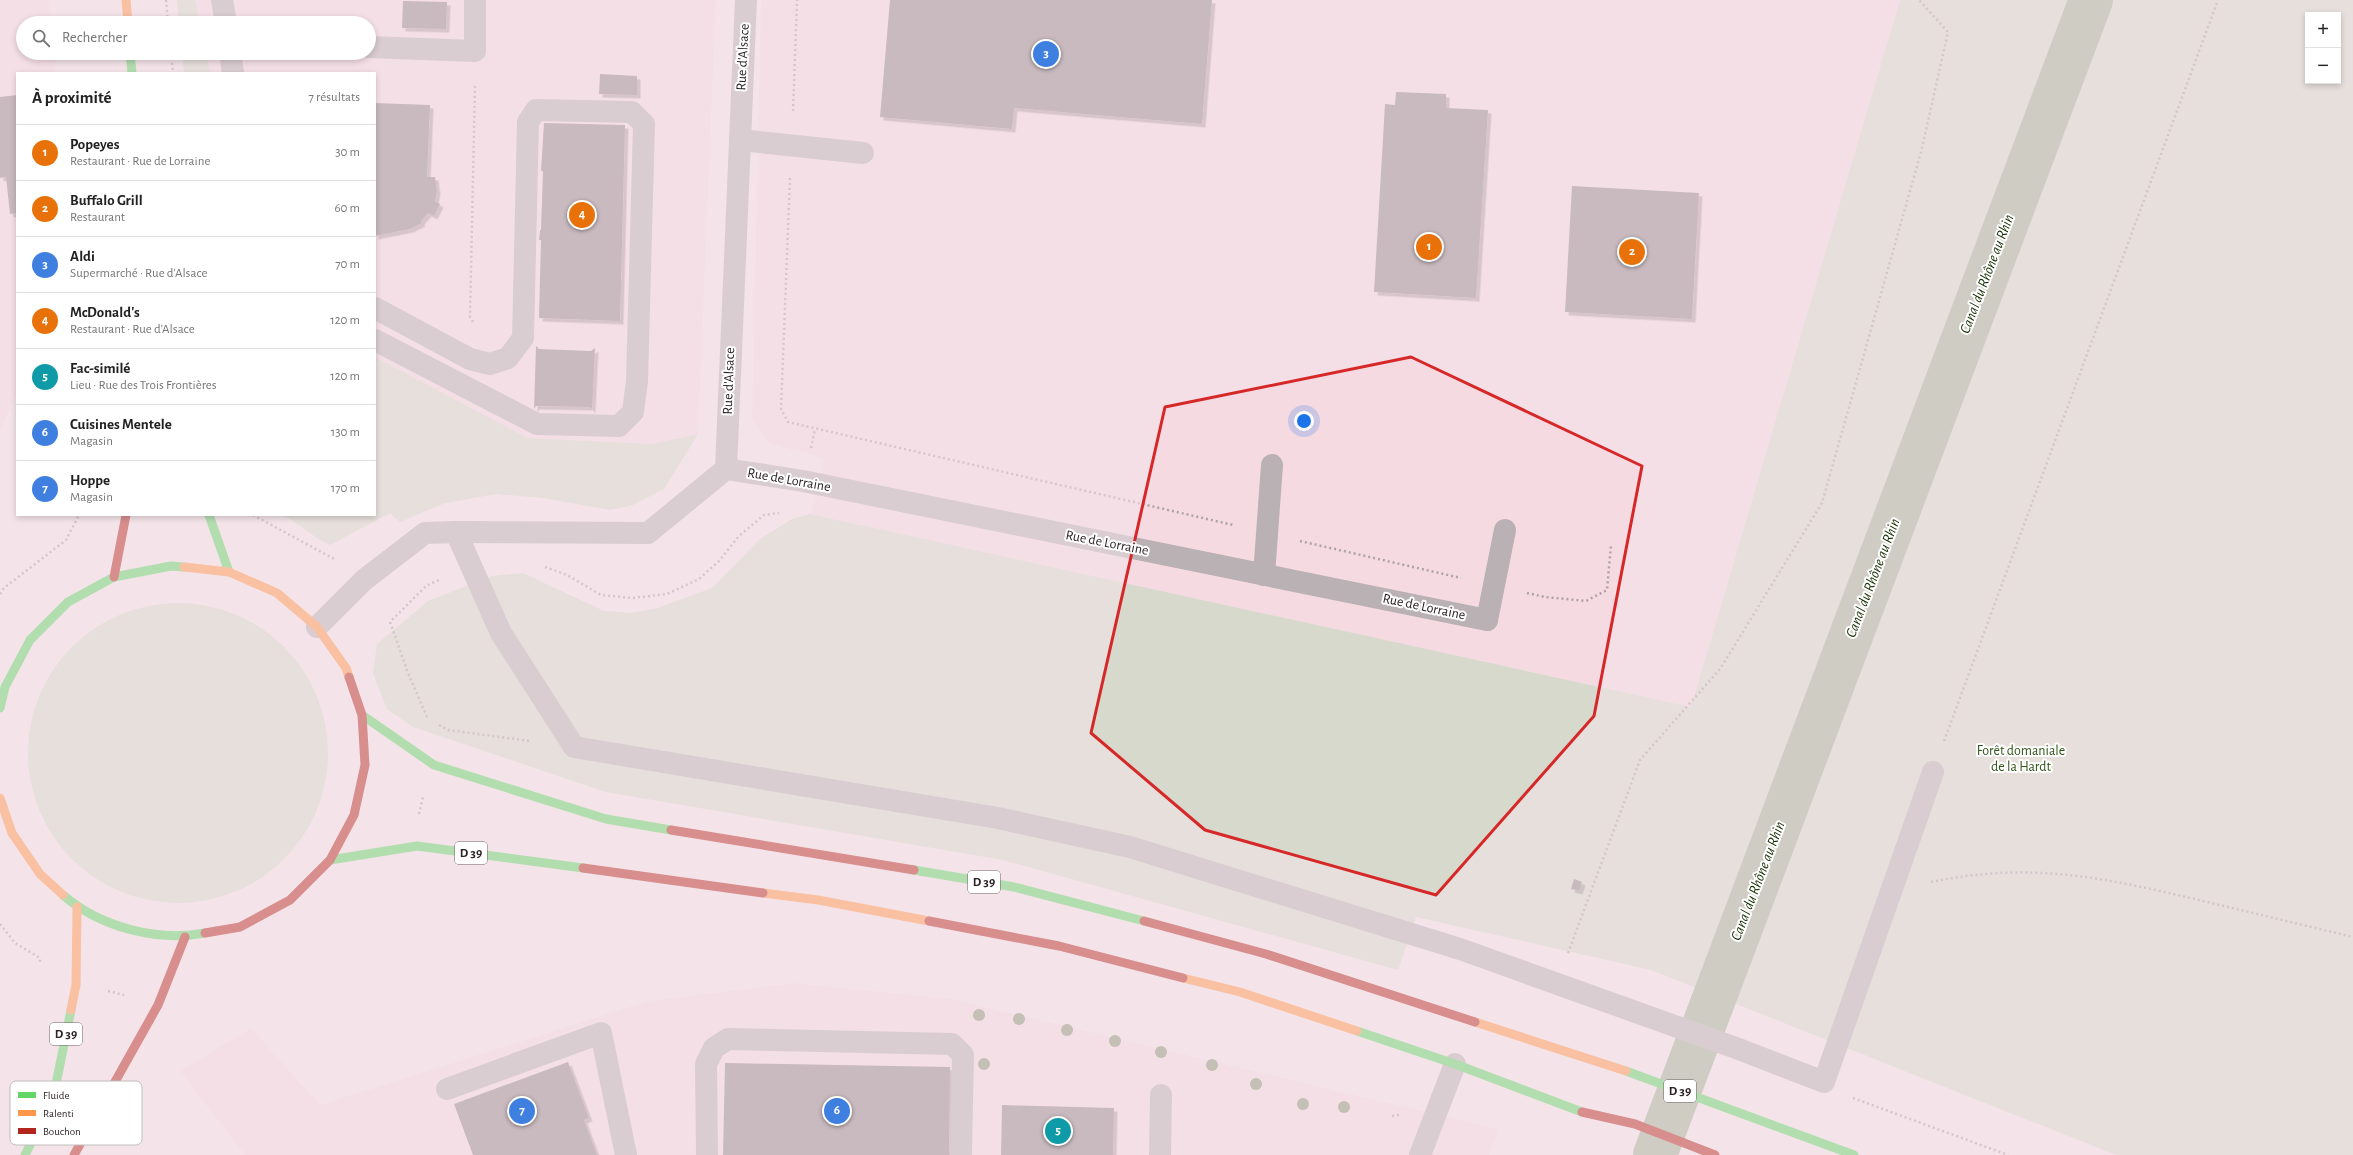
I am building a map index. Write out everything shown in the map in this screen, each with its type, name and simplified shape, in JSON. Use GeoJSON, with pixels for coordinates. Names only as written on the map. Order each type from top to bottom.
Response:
{"type":"FeatureCollection","features":[{"type":"Feature","properties":{"kind":"main road"},"geometry":{"type":"LineString","coordinates":[[126,0],[127,16]]}},
{"type":"Feature","properties":{"kind":"main road"},"geometry":{"type":"LineString","coordinates":[[131,60],[132,72]]}},
{"type":"Feature","properties":{"kind":"main road"},"geometry":{"type":"LineString","coordinates":[[114,577],[126,516]]}},
{"type":"Feature","properties":{"kind":"main road"},"geometry":{"type":"LineString","coordinates":[[209,516],[229,572]]}},
{"type":"Feature","properties":{"kind":"main road"},"geometry":{"type":"LineString","coordinates":[[0,708],[5,687],[30,640],[68,602],[114,577],[171,566],[229,572],[277,593],[317,627],[346,668],[362,715],[365,766],[354,815],[330,860],[290,900],[240,927],[185,937],[128,930],[77,907],[40,874],[12,833],[0,798]]}},
{"type":"Feature","properties":{"kind":"main road","name":"D 39"},"geometry":{"type":"LineString","coordinates":[[362,715],[434,766],[606,819],[1014,887],[1266,954],[1609,1065],[1854,1155]]}},
{"type":"Feature","properties":{"kind":"main road","name":"D 39"},"geometry":{"type":"LineString","coordinates":[[330,860],[417,846],[818,900],[1059,946],[1240,992],[1454,1064],[1588,1114],[1635,1124],[1715,1155]]}},
{"type":"Feature","properties":{"kind":"main road","name":"D 39"},"geometry":{"type":"LineString","coordinates":[[57,1081],[76,985],[77,907]]}},
{"type":"Feature","properties":{"kind":"main road"},"geometry":{"type":"LineString","coordinates":[[115,1081],[158,1005],[185,937]]}},
{"type":"Feature","properties":{"kind":"main road","name":"D 39"},"geometry":{"type":"LineString","coordinates":[[25,1155],[30,1145]]}},
{"type":"Feature","properties":{"kind":"main road"},"geometry":{"type":"LineString","coordinates":[[74,1155],[80,1145]]}},
{"type":"Feature","properties":{"kind":"street"},"geometry":{"type":"LineString","coordinates":[[222,0],[225,16]]}},
{"type":"Feature","properties":{"kind":"street"},"geometry":{"type":"LineString","coordinates":[[376,47],[475,51],[476,0]]}},
{"type":"Feature","properties":{"kind":"street","name":"Rue d'Alsace"},"geometry":{"type":"LineString","coordinates":[[726,469],[746,0]]}},
{"type":"Feature","properties":{"kind":"street"},"geometry":{"type":"LineString","coordinates":[[231,60],[233,72]]}},
{"type":"Feature","properties":{"kind":"street"},"geometry":{"type":"LineString","coordinates":[[376,309],[470,359],[490,364],[508,358],[523,338],[528,122],[536,110],[632,112],[644,124],[637,381],[633,412],[619,426],[537,424],[376,341]]}},
{"type":"Feature","properties":{"kind":"street"},"geometry":{"type":"LineString","coordinates":[[740,140],[863,153]]}},
{"type":"Feature","properties":{"kind":"street"},"geometry":{"type":"LineString","coordinates":[[1264,574],[1272,464]]}},
{"type":"Feature","properties":{"kind":"street"},"geometry":{"type":"LineString","coordinates":[[317,627],[364,580],[425,533],[648,533],[726,469]]}},
{"type":"Feature","properties":{"kind":"street","name":"Rue de Lorraine"},"geometry":{"type":"LineString","coordinates":[[726,469],[803,481],[1487,620],[1494,586]]}},
{"type":"Feature","properties":{"kind":"street"},"geometry":{"type":"LineString","coordinates":[[1494,586],[1505,530]]}},
{"type":"Feature","properties":{"kind":"street"},"geometry":{"type":"LineString","coordinates":[[456,532],[501,633],[574,747],[998,818],[1130,847],[1460,950],[1736,1048],[1824,1082],[1933,772]]}},
{"type":"Feature","properties":{"kind":"street"},"geometry":{"type":"LineString","coordinates":[[447,1089],[601,1033],[626,1155]]}},
{"type":"Feature","properties":{"kind":"street"},"geometry":{"type":"LineString","coordinates":[[707,1155],[706,1064],[714,1048],[728,1039],[952,1044],[962,1055],[961,1155]]}},
{"type":"Feature","properties":{"kind":"street"},"geometry":{"type":"LineString","coordinates":[[1420,1155],[1454,1064]]}},
{"type":"Feature","properties":{"kind":"street"},"geometry":{"type":"LineString","coordinates":[[1160,1155],[1161,1095]]}},
{"type":"Feature","properties":{"kind":"path"},"geometry":{"type":"LineString","coordinates":[[166,0],[167,16]]}},
{"type":"Feature","properties":{"kind":"path"},"geometry":{"type":"LineString","coordinates":[[797,0],[781,409],[788,422],[1545,597],[1586,601],[1607,590],[1611,545]]}},
{"type":"Feature","properties":{"kind":"path"},"geometry":{"type":"LineString","coordinates":[[1557,984],[1640,760],[1720,669],[1822,503],[1921,152],[1948,32],[1919,0]]}},
{"type":"Feature","properties":{"kind":"path"},"geometry":{"type":"LineString","coordinates":[[1933,772],[2218,0]]}},
{"type":"Feature","properties":{"kind":"path"},"geometry":{"type":"LineString","coordinates":[[475,51],[470,317],[476,327],[523,330]]}},
{"type":"Feature","properties":{"kind":"path"},"geometry":{"type":"LineString","coordinates":[[171,60],[172,72]]}},
{"type":"Feature","properties":{"kind":"path"},"geometry":{"type":"LineString","coordinates":[[0,594],[4,588],[66,540],[78,516]]}},
{"type":"Feature","properties":{"kind":"path"},"geometry":{"type":"LineString","coordinates":[[255,516],[338,561]]}},
{"type":"Feature","properties":{"kind":"path"},"geometry":{"type":"LineString","coordinates":[[390,622],[408,674],[427,718],[432,721]]}},
{"type":"Feature","properties":{"kind":"path"},"geometry":{"type":"LineString","coordinates":[[437,724],[448,730],[574,747]]}},
{"type":"Feature","properties":{"kind":"path"},"geometry":{"type":"LineString","coordinates":[[417,821],[424,793]]}},
{"type":"Feature","properties":{"kind":"path"},"geometry":{"type":"LineString","coordinates":[[1891,890],[1964,875],[2016,871],[2064,873],[2120,881],[2353,936]]}},
{"type":"Feature","properties":{"kind":"path"},"geometry":{"type":"LineString","coordinates":[[0,924],[15,942],[40,958],[41,972]]}},
{"type":"Feature","properties":{"kind":"path"},"geometry":{"type":"LineString","coordinates":[[1824,1082],[1862,1103],[2008,1155]]}},
{"type":"Feature","properties":{"kind":"highlighted area"},"geometry":{"type":"Polygon","coordinates":[[[1411,357],[1642,466],[1594,716],[1436,895],[1205,830],[1091,733],[1165,407],[1411,357]]]}},
{"type":"Feature","properties":{"kind":"shaded area"},"geometry":{"type":"Polygon","coordinates":[[[0,0],[50,0],[51,16],[16,16],[16,60],[55,60],[56,72],[16,72],[16,394],[0,432],[0,0]]]}},
{"type":"Feature","properties":{"kind":"shaded area"},"geometry":{"type":"Polygon","coordinates":[[[195,0],[716,0],[698,434],[652,444],[528,438],[376,358],[376,72],[210,72],[207,60],[376,60],[376,16],[198,16],[195,0]]]}},
{"type":"Feature","properties":{"kind":"shaded area"},"geometry":{"type":"Polygon","coordinates":[[[761,0],[1900,0],[1691,707],[810,514],[824,458],[770,444],[752,418],[761,0]]]}},
{"type":"Feature","properties":{"kind":"shaded area"},"geometry":{"type":"Polygon","coordinates":[[[794,983],[952,999],[1498,1129],[1489,1155],[245,1155],[180,1071],[251,1028],[320,1105],[648,1001],[794,983]]]}},
{"type":"Feature","properties":{"kind":"green space"},"geometry":{"type":"Polygon","coordinates":[[[177,0],[195,0],[198,16],[178,16],[177,0]]]}},
{"type":"Feature","properties":{"kind":"green space","name":"Forêt domaniale de la Hardt"},"geometry":{"type":"Polygon","coordinates":[[[1900,0],[2353,0],[2353,1155],[2116,1155],[1651,970],[1416,917],[1398,970],[1003,860],[606,792],[413,727],[387,709],[373,673],[377,644],[428,601],[492,576],[523,573],[604,611],[632,613],[658,608],[712,588],[760,539],[792,519],[810,514],[1691,707],[1900,0]]]}},
{"type":"Feature","properties":{"kind":"green space"},"geometry":{"type":"Polygon","coordinates":[[[183,60],[207,60],[210,72],[184,72],[183,60]]]}},
{"type":"Feature","properties":{"kind":"green space"},"geometry":{"type":"Polygon","coordinates":[[[376,358],[528,438],[652,444],[698,434],[664,489],[633,505],[610,510],[543,498],[496,494],[445,503],[400,522],[390,513],[330,545],[283,516],[376,516],[376,358]]]}},
{"type":"Feature","properties":{"kind":"green space"},"geometry":{"type":"Polygon","coordinates":[[[178,603],[207,606],[222,609],[235,614],[261,628],[284,647],[303,670],[317,696],[322,709],[325,724],[328,753],[325,782],[322,797],[317,810],[303,836],[284,859],[261,878],[235,892],[222,897],[207,900],[178,903],[149,900],[134,897],[121,892],[95,878],[72,859],[53,836],[39,810],[34,797],[31,782],[28,753],[31,724],[34,709],[39,696],[53,670],[72,647],[95,628],[121,614],[134,609],[149,606],[178,603]]]}},
{"type":"Feature","properties":{"kind":"building"},"geometry":{"type":"Polygon","coordinates":[[[890,0],[1212,0],[1202,124],[1014,108],[1012,129],[880,117],[890,0]]]}},
{"type":"Feature","properties":{"kind":"building"},"geometry":{"type":"Polygon","coordinates":[[[403,1],[447,2],[446,29],[402,28],[403,1]]]}},
{"type":"Feature","properties":{"kind":"building"},"geometry":{"type":"Polygon","coordinates":[[[600,74],[637,76],[637,95],[599,94],[600,74]]]}},
{"type":"Feature","properties":{"kind":"building"},"geometry":{"type":"Polygon","coordinates":[[[1396,92],[1446,94],[1446,108],[1488,110],[1476,298],[1374,292],[1385,104],[1395,105],[1396,92]]]}},
{"type":"Feature","properties":{"kind":"building"},"geometry":{"type":"Polygon","coordinates":[[[16,95],[16,213],[10,214],[6,177],[0,178],[0,97],[16,95]]]}},
{"type":"Feature","properties":{"kind":"building"},"geometry":{"type":"Polygon","coordinates":[[[376,103],[430,105],[427,177],[435,177],[437,191],[435,201],[440,204],[434,216],[428,213],[421,221],[422,223],[410,229],[376,236],[376,103]]]}},
{"type":"Feature","properties":{"kind":"building"},"geometry":{"type":"Polygon","coordinates":[[[544,123],[625,125],[620,321],[539,318],[541,240],[539,240],[541,230],[543,171],[541,171],[544,123]]]}},
{"type":"Feature","properties":{"kind":"building"},"geometry":{"type":"Polygon","coordinates":[[[1572,186],[1699,193],[1692,319],[1565,312],[1572,186]]]}},
{"type":"Feature","properties":{"kind":"building"},"geometry":{"type":"Polygon","coordinates":[[[536,346],[539,349],[591,351],[595,348],[592,410],[590,407],[536,406],[534,409],[536,346]]]}},
{"type":"Feature","properties":{"kind":"building"},"geometry":{"type":"Polygon","coordinates":[[[1574,879],[1582,882],[1579,891],[1571,889],[1574,879]]]}},
{"type":"Feature","properties":{"kind":"building"},"geometry":{"type":"Polygon","coordinates":[[[568,1062],[589,1118],[584,1120],[597,1155],[473,1155],[454,1104],[568,1062]]]}},
{"type":"Feature","properties":{"kind":"building"},"geometry":{"type":"Polygon","coordinates":[[[725,1063],[950,1067],[949,1155],[723,1155],[725,1063]]]}},
{"type":"Feature","properties":{"kind":"building"},"geometry":{"type":"Polygon","coordinates":[[[1002,1105],[1114,1108],[1113,1155],[1001,1155],[1002,1105]]]}},
{"type":"Feature","properties":{"kind":"waterway","name":"Canal du Rhône au Rhin"},"geometry":{"type":"LineString","coordinates":[[1655,1155],[2091,0]]}},
{"type":"Feature","properties":{"kind":"traffic: fast"},"geometry":{"type":"LineString","coordinates":[[131,60],[132,72]]}},
{"type":"Feature","properties":{"kind":"traffic: fast"},"geometry":{"type":"LineString","coordinates":[[209,516],[229,572]]}},
{"type":"Feature","properties":{"kind":"traffic: fast"},"geometry":{"type":"LineString","coordinates":[[0,708],[5,687],[30,640],[68,602],[114,577],[171,566],[184,567]]}},
{"type":"Feature","properties":{"kind":"traffic: fast"},"geometry":{"type":"LineString","coordinates":[[362,715],[434,765],[606,819],[671,830]]}},
{"type":"Feature","properties":{"kind":"traffic: fast"},"geometry":{"type":"LineString","coordinates":[[330,860],[417,846],[583,868]]}},
{"type":"Feature","properties":{"kind":"traffic: fast"},"geometry":{"type":"LineString","coordinates":[[914,870],[1014,887],[1144,921]]}},
{"type":"Feature","properties":{"kind":"traffic: fast"},"geometry":{"type":"LineString","coordinates":[[63,895],[94,916],[130,929],[168,935],[205,933]]}},
{"type":"Feature","properties":{"kind":"traffic: fast"},"geometry":{"type":"LineString","coordinates":[[57,1081],[71,1010]]}},
{"type":"Feature","properties":{"kind":"traffic: fast"},"geometry":{"type":"LineString","coordinates":[[1357,1031],[1455,1064],[1582,1112]]}},
{"type":"Feature","properties":{"kind":"traffic: fast"},"geometry":{"type":"LineString","coordinates":[[1626,1071],[1854,1155]]}},
{"type":"Feature","properties":{"kind":"traffic: fast"},"geometry":{"type":"LineString","coordinates":[[25,1155],[30,1145]]}},
{"type":"Feature","properties":{"kind":"traffic: slow"},"geometry":{"type":"LineString","coordinates":[[126,0],[127,16]]}},
{"type":"Feature","properties":{"kind":"traffic: slow"},"geometry":{"type":"LineString","coordinates":[[184,567],[229,572],[277,593],[317,627],[346,668],[349,677]]}},
{"type":"Feature","properties":{"kind":"traffic: slow"},"geometry":{"type":"LineString","coordinates":[[0,798],[12,833],[40,874],[63,895]]}},
{"type":"Feature","properties":{"kind":"traffic: slow"},"geometry":{"type":"LineString","coordinates":[[763,893],[818,900],[929,921]]}},
{"type":"Feature","properties":{"kind":"traffic: slow"},"geometry":{"type":"LineString","coordinates":[[71,1010],[76,985],[77,907]]}},
{"type":"Feature","properties":{"kind":"traffic: slow"},"geometry":{"type":"LineString","coordinates":[[1183,978],[1240,992],[1357,1031]]}},
{"type":"Feature","properties":{"kind":"traffic: slow"},"geometry":{"type":"LineString","coordinates":[[1475,1022],[1626,1071]]}},
{"type":"Feature","properties":{"kind":"traffic: jam"},"geometry":{"type":"LineString","coordinates":[[114,577],[126,516]]}},
{"type":"Feature","properties":{"kind":"traffic: jam"},"geometry":{"type":"LineString","coordinates":[[205,933],[240,927],[290,900],[330,860],[354,815],[365,765],[362,715],[349,677]]}},
{"type":"Feature","properties":{"kind":"traffic: jam"},"geometry":{"type":"LineString","coordinates":[[671,830],[914,870]]}},
{"type":"Feature","properties":{"kind":"traffic: jam"},"geometry":{"type":"LineString","coordinates":[[583,868],[763,893]]}},
{"type":"Feature","properties":{"kind":"traffic: jam"},"geometry":{"type":"LineString","coordinates":[[929,921],[1059,946],[1183,978]]}},
{"type":"Feature","properties":{"kind":"traffic: jam"},"geometry":{"type":"LineString","coordinates":[[1144,921],[1266,954],[1475,1022]]}},
{"type":"Feature","properties":{"kind":"traffic: jam"},"geometry":{"type":"LineString","coordinates":[[115,1081],[158,1005],[185,937]]}},
{"type":"Feature","properties":{"kind":"traffic: jam"},"geometry":{"type":"LineString","coordinates":[[1582,1112],[1635,1124],[1715,1155]]}},
{"type":"Feature","properties":{"kind":"traffic: jam"},"geometry":{"type":"LineString","coordinates":[[74,1155],[80,1145]]}},
{"type":"Feature","properties":{"kind":"place","name":"Aldi"},"geometry":{"type":"Point","coordinates":[1046,54]}},
{"type":"Feature","properties":{"kind":"place","name":"McDonald's"},"geometry":{"type":"Point","coordinates":[582,215]}},
{"type":"Feature","properties":{"kind":"place","name":"Popeyes"},"geometry":{"type":"Point","coordinates":[1429,247]}},
{"type":"Feature","properties":{"kind":"place","name":"Buffalo Grill"},"geometry":{"type":"Point","coordinates":[1632,252]}},
{"type":"Feature","properties":{"kind":"place","name":"Hoppe"},"geometry":{"type":"Point","coordinates":[522,1111]}},
{"type":"Feature","properties":{"kind":"place","name":"Cuisines Mentele"},"geometry":{"type":"Point","coordinates":[837,1111]}},
{"type":"Feature","properties":{"kind":"place","name":"Fac-similé"},"geometry":{"type":"Point","coordinates":[1058,1131]}}]}
